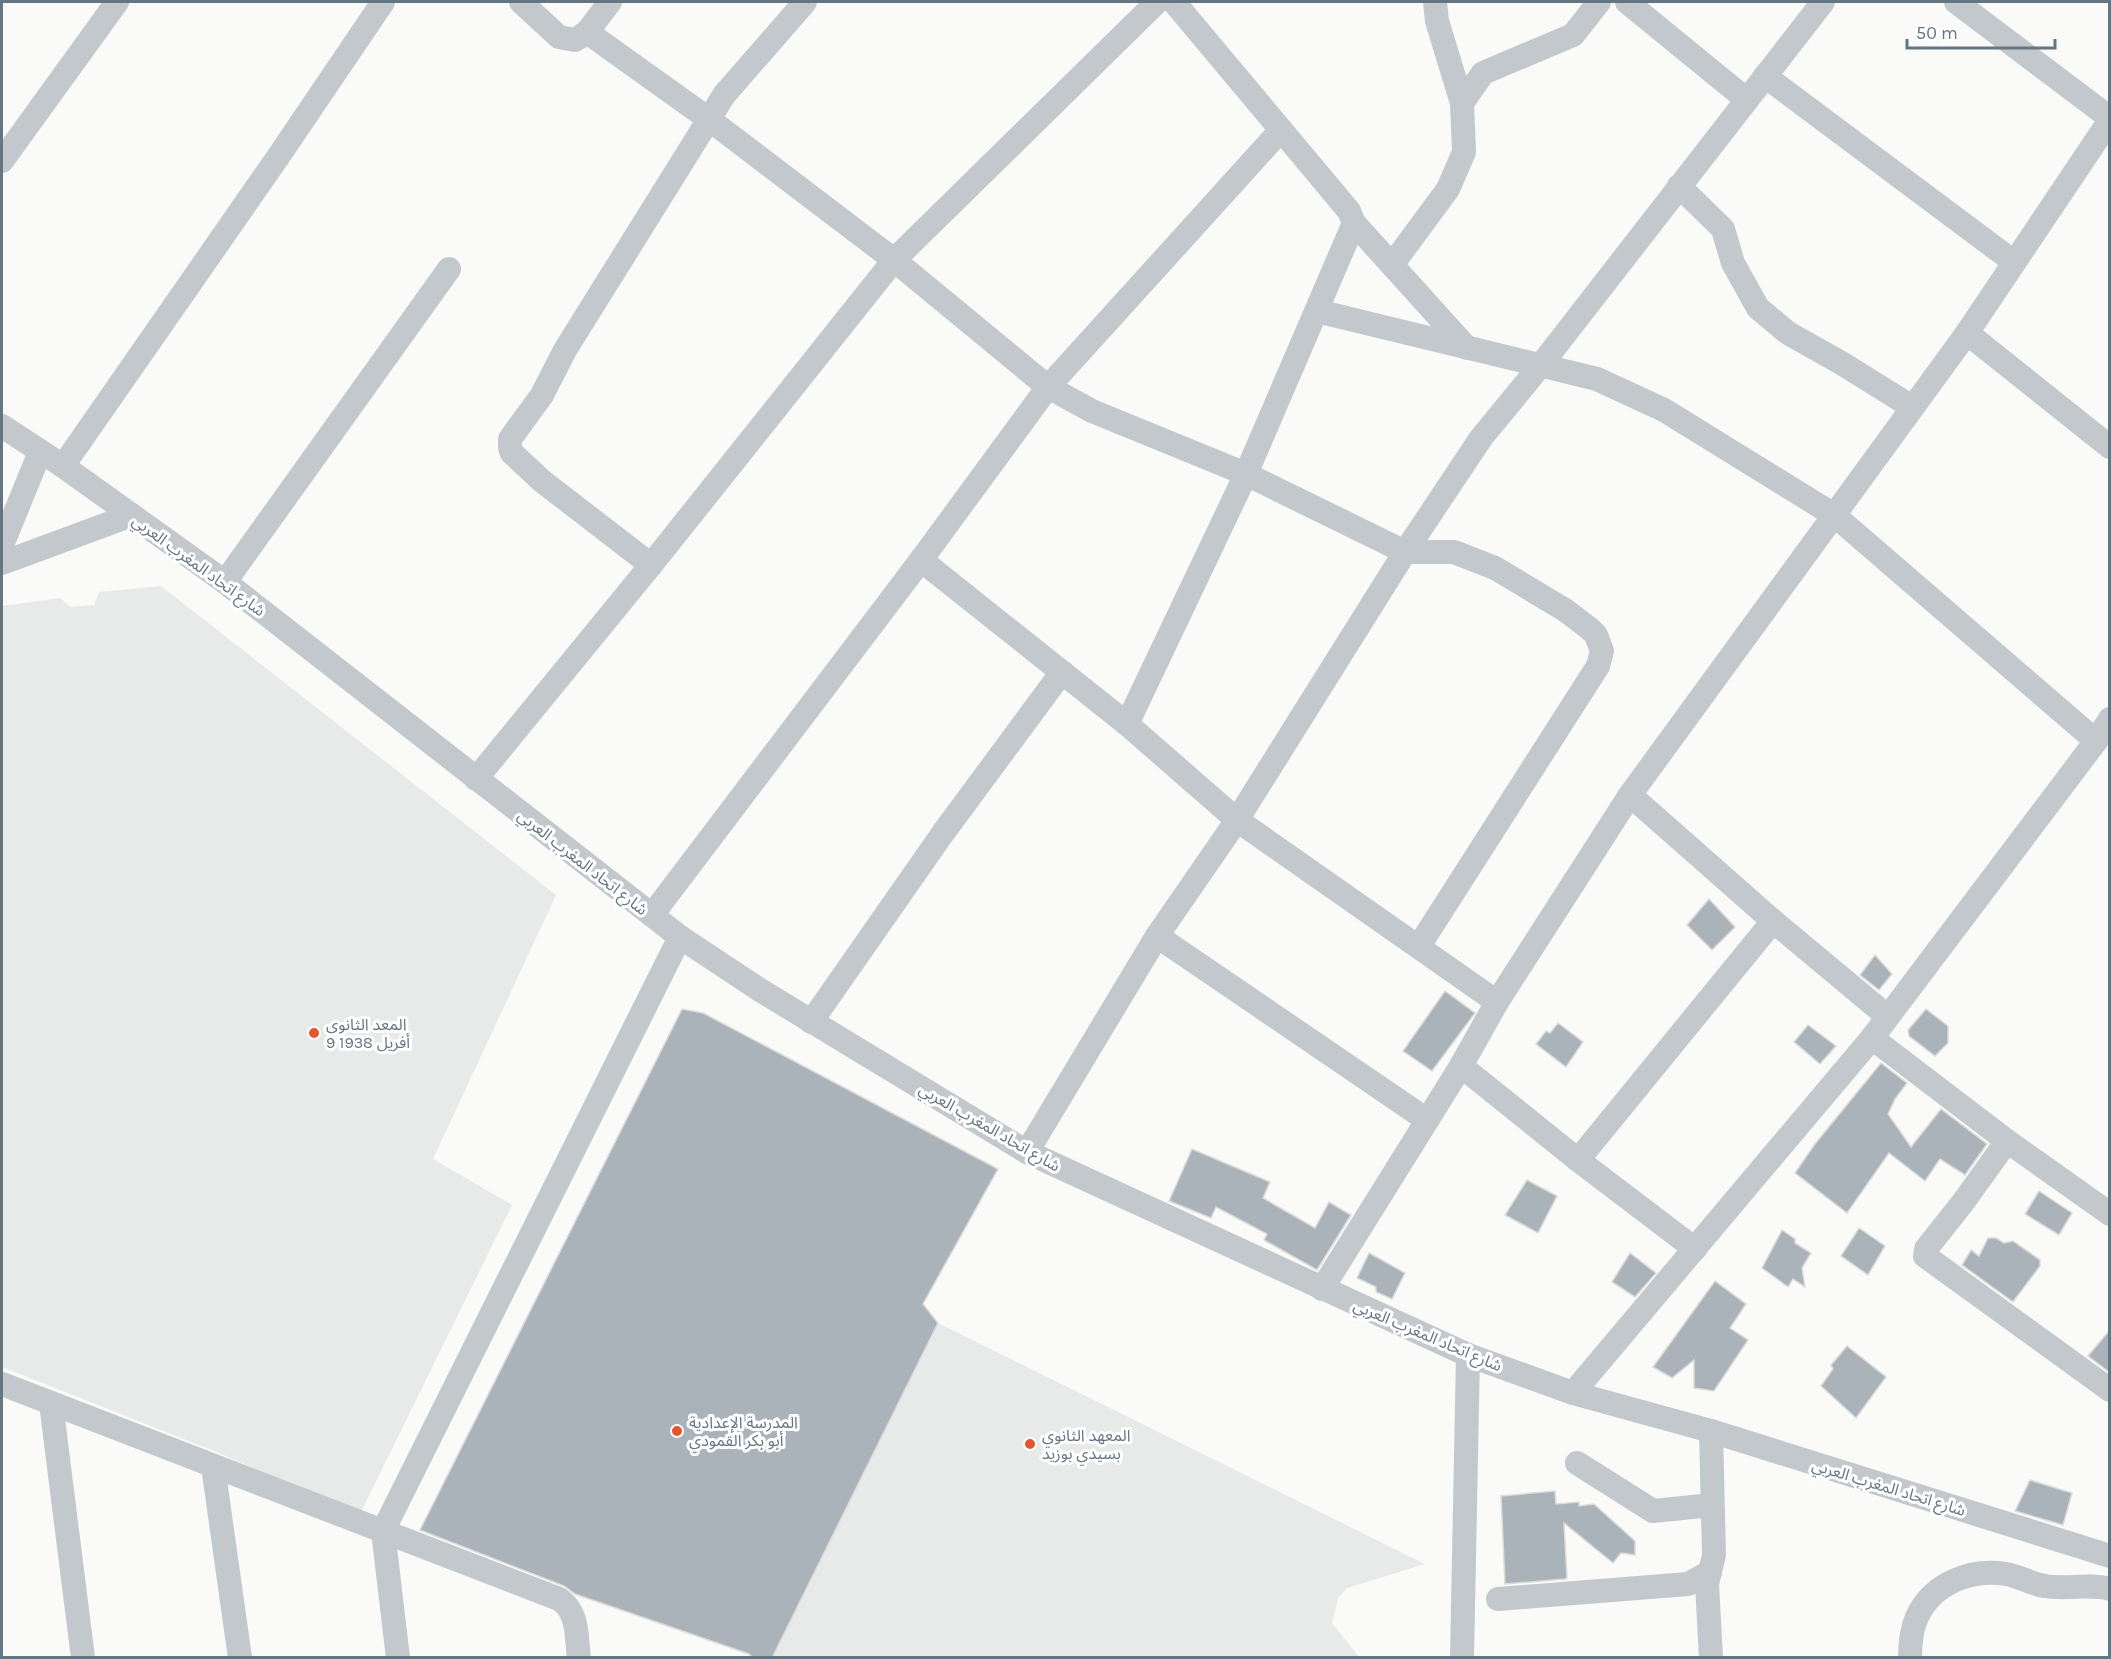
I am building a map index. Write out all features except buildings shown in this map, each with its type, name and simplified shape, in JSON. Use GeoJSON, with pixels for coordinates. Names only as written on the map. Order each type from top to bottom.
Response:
{"type":"FeatureCollection","features":[{"type":"Feature","properties":{"kind":"street"},"geometry":{"type":"LineString","coordinates":[[2,161],[117,2]]}},
{"type":"Feature","properties":{"kind":"street"},"geometry":{"type":"LineString","coordinates":[[63,466],[383,2]]}},
{"type":"Feature","properties":{"kind":"street"},"geometry":{"type":"LineString","coordinates":[[521,2],[559,37],[575,40],[586,32],[610,2]]}},
{"type":"Feature","properties":{"kind":"street"},"geometry":{"type":"LineString","coordinates":[[651,565],[542,481],[516,458],[509,444],[514,432],[542,395],[565,350],[724,95],[805,2]]}},
{"type":"Feature","properties":{"kind":"street"},"geometry":{"type":"LineString","coordinates":[[1174,2],[1348,211],[1354,223],[1467,348]]}},
{"type":"Feature","properties":{"kind":"street"},"geometry":{"type":"LineString","coordinates":[[1392,265],[1448,189],[1464,152],[1462,103],[1437,21],[1436,2]]}},
{"type":"Feature","properties":{"kind":"street"},"geometry":{"type":"LineString","coordinates":[[1462,103],[1483,73],[1573,35],[1599,2]]}},
{"type":"Feature","properties":{"kind":"street"},"geometry":{"type":"LineString","coordinates":[[1627,2],[1747,100]]}},
{"type":"Feature","properties":{"kind":"street"},"geometry":{"type":"LineString","coordinates":[[1027,1152],[1156,936],[1237,820],[1405,552],[1481,438],[1541,365],[1823,2]]}},
{"type":"Feature","properties":{"kind":"street"},"geometry":{"type":"LineString","coordinates":[[1322,1289],[1461,1066],[1497,1002],[1630,795],[1967,333],[2109,119],[1956,2]]}},
{"type":"Feature","properties":{"kind":"street"},"geometry":{"type":"LineString","coordinates":[[476,779],[651,565],[894,260],[1146,5]]}},
{"type":"Feature","properties":{"kind":"street"},"geometry":{"type":"LineString","coordinates":[[586,32],[710,120],[894,260],[1048,387],[1092,411],[1246,474],[1405,552],[1454,552],[1495,568],[1565,610],[1596,635],[1602,651],[1598,666],[1419,946]]}},
{"type":"Feature","properties":{"kind":"street"},"geometry":{"type":"LineString","coordinates":[[1765,76],[2014,262]]}},
{"type":"Feature","properties":{"kind":"street"},"geometry":{"type":"LineString","coordinates":[[652,915],[921,560],[1048,387],[1281,130]]}},
{"type":"Feature","properties":{"kind":"street"},"geometry":{"type":"LineString","coordinates":[[1679,186],[1723,229],[1733,263],[1758,308],[1788,333],[1912,407]]}},
{"type":"Feature","properties":{"kind":"street"},"geometry":{"type":"LineString","coordinates":[[1127,724],[1246,474],[1354,223]]}},
{"type":"Feature","properties":{"kind":"street"},"geometry":{"type":"LineString","coordinates":[[225,582],[449,269]]}},
{"type":"Feature","properties":{"kind":"street"},"geometry":{"type":"LineString","coordinates":[[1317,311],[1597,379],[1665,410],[1834,515],[2096,741]]}},
{"type":"Feature","properties":{"kind":"street"},"geometry":{"type":"LineString","coordinates":[[1967,333],[2109,447]]}},
{"type":"Feature","properties":{"kind":"street","name":"شارع اتحاد المغرب العربي"},"geometry":{"type":"LineString","coordinates":[[2,426],[63,466],[225,582],[680,937],[759,990],[1027,1152],[1468,1355],[1573,1393],[1711,1431],[2109,1556]]}},
{"type":"Feature","properties":{"kind":"street"},"geometry":{"type":"LineString","coordinates":[[2,545],[40,452]]}},
{"type":"Feature","properties":{"kind":"street"},"geometry":{"type":"LineString","coordinates":[[2,563],[132,515]]}},
{"type":"Feature","properties":{"kind":"street"},"geometry":{"type":"LineString","coordinates":[[921,560],[1127,724],[1237,820],[1497,1002]]}},
{"type":"Feature","properties":{"kind":"street"},"geometry":{"type":"LineString","coordinates":[[811,1022],[943,833],[1062,672]]}},
{"type":"Feature","properties":{"kind":"street"},"geometry":{"type":"LineString","coordinates":[[1573,1393],[1872,1038],[2096,741],[2109,719]]}},
{"type":"Feature","properties":{"kind":"street"},"geometry":{"type":"LineString","coordinates":[[1630,795],[1773,921],[1887,1016]]}},
{"type":"Feature","properties":{"kind":"street"},"geometry":{"type":"LineString","coordinates":[[1578,1160],[1773,921]]}},
{"type":"Feature","properties":{"kind":"street"},"geometry":{"type":"LineString","coordinates":[[1156,936],[1427,1120]]}},
{"type":"Feature","properties":{"kind":"street"},"geometry":{"type":"LineString","coordinates":[[398,1658],[383,1531],[680,937]]}},
{"type":"Feature","properties":{"kind":"street"},"geometry":{"type":"LineString","coordinates":[[1872,1038],[2007,1141],[2109,1214]]}},
{"type":"Feature","properties":{"kind":"street"},"geometry":{"type":"LineString","coordinates":[[1461,1066],[1578,1160],[1695,1249]]}},
{"type":"Feature","properties":{"kind":"street"},"geometry":{"type":"LineString","coordinates":[[2007,1141],[1926,1249],[1925,1256],[2109,1390]]}},
{"type":"Feature","properties":{"kind":"street"},"geometry":{"type":"LineString","coordinates":[[1462,1658],[1468,1355]]}},
{"type":"Feature","properties":{"kind":"street"},"geometry":{"type":"LineString","coordinates":[[2,1384],[559,1599],[567,1604],[572,1612],[579,1658]]}},
{"type":"Feature","properties":{"kind":"street"},"geometry":{"type":"LineString","coordinates":[[51,1403],[83,1658]]}},
{"type":"Feature","properties":{"kind":"street"},"geometry":{"type":"LineString","coordinates":[[1711,1431],[1714,1555],[1707,1584],[1711,1658]]}},
{"type":"Feature","properties":{"kind":"street"},"geometry":{"type":"LineString","coordinates":[[1577,1463],[1653,1511],[1712,1504]]}},
{"type":"Feature","properties":{"kind":"street"},"geometry":{"type":"LineString","coordinates":[[213,1466],[240,1658]]}},
{"type":"Feature","properties":{"kind":"street"},"geometry":{"type":"LineString","coordinates":[[1498,1599],[1688,1584],[1710,1572]]}},
{"type":"Feature","properties":{"kind":"street"},"geometry":{"type":"LineString","coordinates":[[1910,1658],[1911,1638],[1917,1616],[1935,1591],[1962,1576],[1983,1573],[2007,1574],[2045,1586],[2109,1589]]}},
{"type":"Feature","properties":{"kind":"shaded area"},"geometry":{"type":"Polygon","coordinates":[[[161,586],[556,895],[433,1159],[512,1205],[360,1514],[214,1451],[2,1367],[2,606],[60,598],[71,607],[94,605],[99,592],[161,586]]]}},
{"type":"Feature","properties":{"kind":"shaded area","name":"المعهد الثانوي بسيدي بوزيد"},"geometry":{"type":"Polygon","coordinates":[[[938,1323],[1425,1564],[1347,1588],[1338,1598],[1332,1623],[1359,1657],[772,1658],[938,1323]]]}},
{"type":"Feature","properties":{"kind":"place","name":"المعد الثانوي 9 أفريل 1938"},"geometry":{"type":"Point","coordinates":[314,1033]}},
{"type":"Feature","properties":{"kind":"place","name":"المدرسة الإعدادية أبو بكر القمودي"},"geometry":{"type":"Point","coordinates":[677,1431]}},
{"type":"Feature","properties":{"kind":"place","name":"المعهد الثانوي بسيدي بوزيد"},"geometry":{"type":"Point","coordinates":[1030,1444]}}]}
